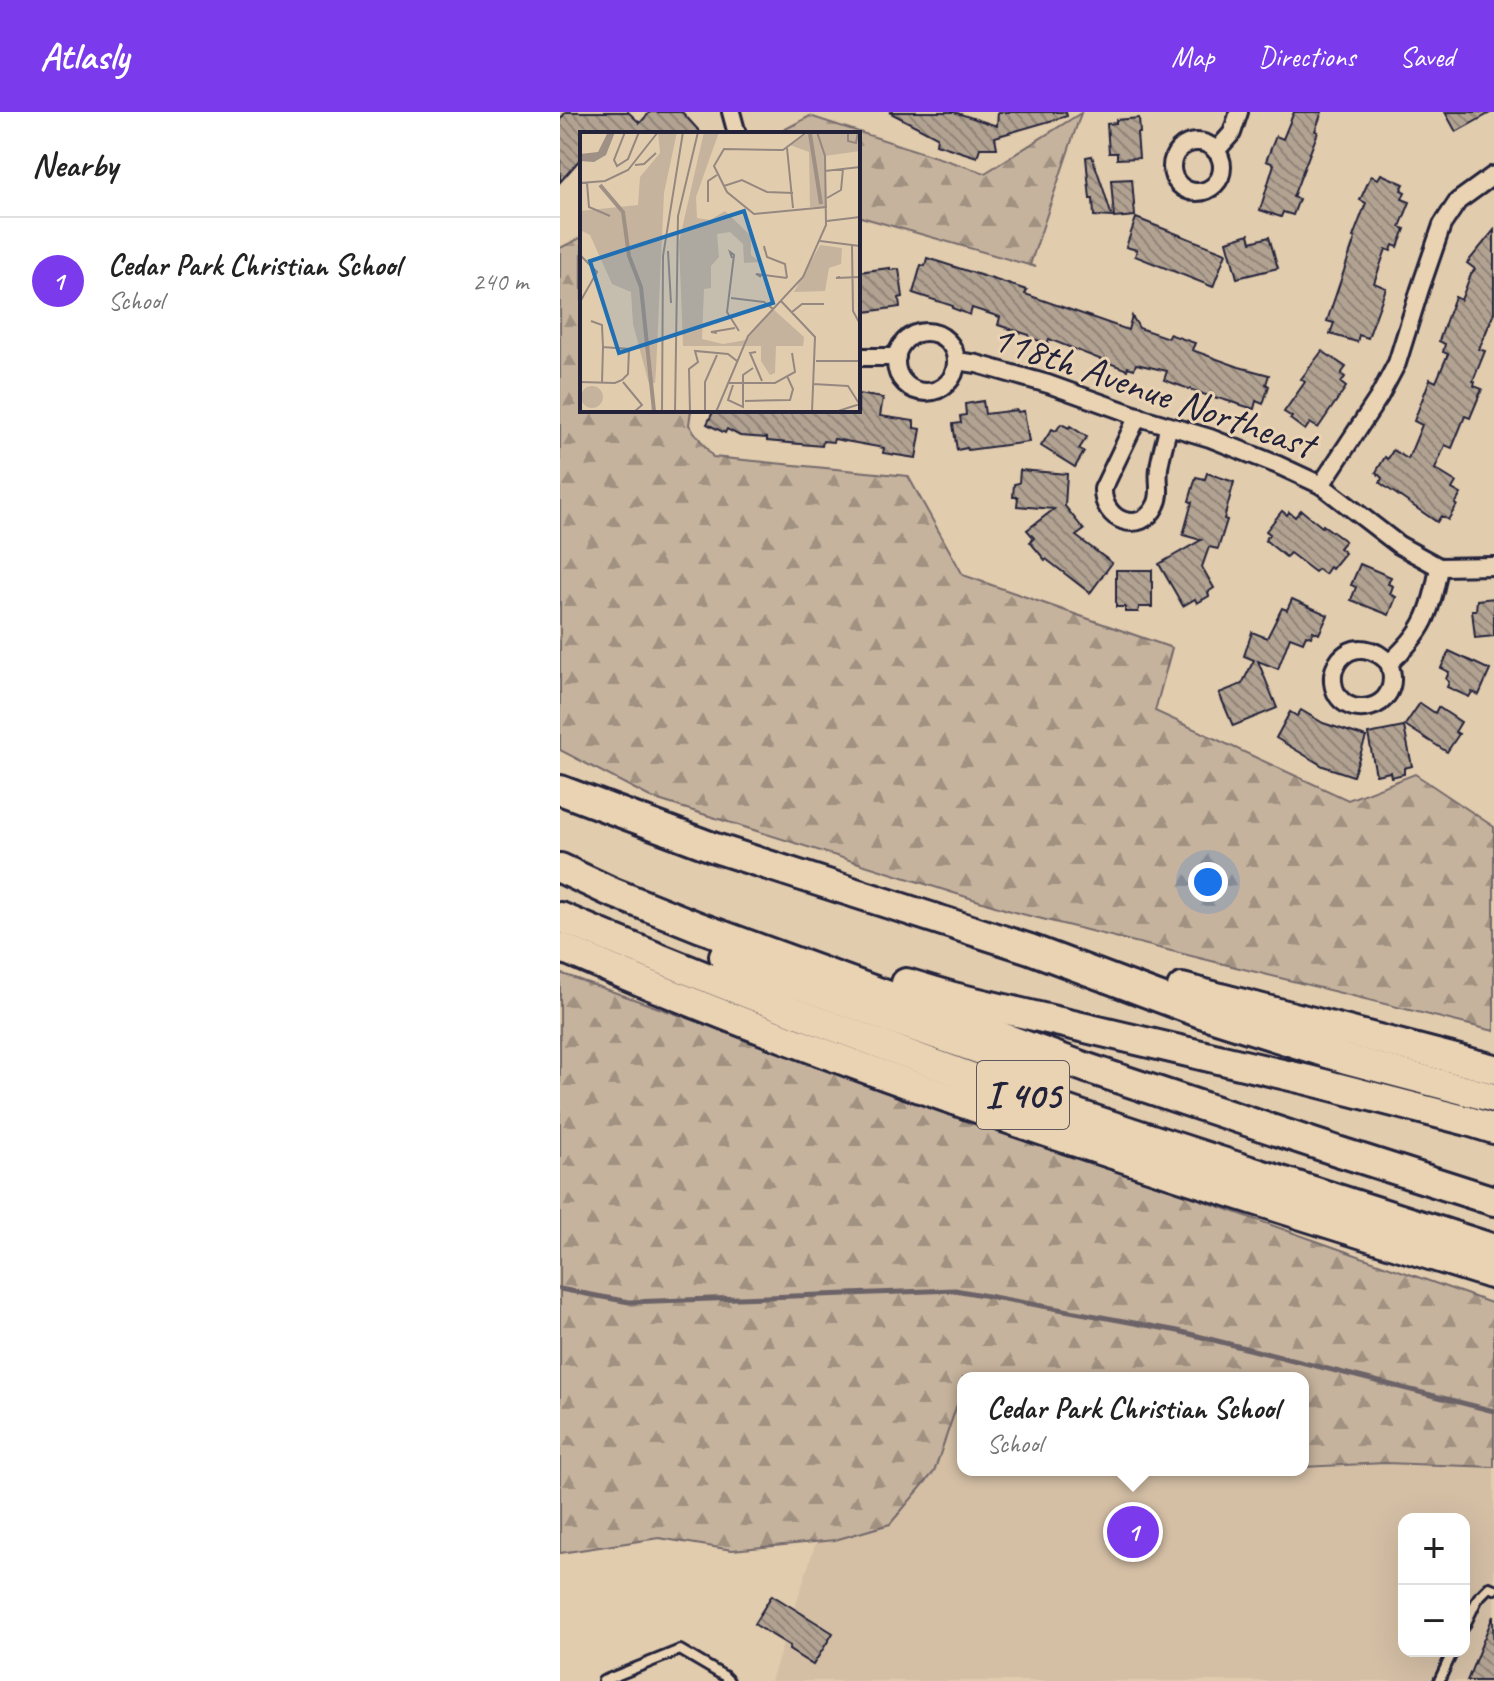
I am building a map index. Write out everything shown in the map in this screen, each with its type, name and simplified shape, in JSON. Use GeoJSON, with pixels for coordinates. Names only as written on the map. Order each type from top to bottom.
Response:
{"type":"FeatureCollection","features":[{"type":"Feature","properties":{"kind":"highway"},"geometry":{"type":"LineString","coordinates":[[560,790],[715,848],[1030,949],[1201,1013],[1346,1059],[1494,1098]]}},
{"type":"Feature","properties":{"kind":"highway","name":"I 405"},"geometry":{"type":"LineString","coordinates":[[560,868],[699,927],[1087,1068],[1494,1201]]}},
{"type":"Feature","properties":{"kind":"highway","name":"I 405"},"geometry":{"type":"LineString","coordinates":[[560,889],[772,975],[951,1041],[1494,1219]]}},
{"type":"Feature","properties":{"kind":"highway","name":"I 405"},"geometry":{"type":"LineString","coordinates":[[560,917],[735,990],[948,1069],[1140,1135],[1494,1249]]}},
{"type":"Feature","properties":{"kind":"highway"},"geometry":{"type":"LineString","coordinates":[[699,927],[746,928],[845,965],[953,997],[1308,1080],[1494,1129]]}},
{"type":"Feature","properties":{"kind":"highway","name":"I 405"},"geometry":{"type":"LineString","coordinates":[[560,947],[774,1036],[1026,1125],[1494,1275]]}},
{"type":"Feature","properties":{"kind":"highway"},"geometry":{"type":"LineString","coordinates":[[1030,949],[1494,1069]]}},
{"type":"Feature","properties":{"kind":"street"},"geometry":{"type":"LineString","coordinates":[[731,112],[736,132]]}},
{"type":"Feature","properties":{"kind":"street"},"geometry":{"type":"LineString","coordinates":[[1216,151],[1232,133],[1239,112]]}},
{"type":"Feature","properties":{"kind":"street"},"geometry":{"type":"LineString","coordinates":[[1321,485],[1379,397],[1397,363],[1442,225],[1458,201],[1494,175]]}},
{"type":"Feature","properties":{"kind":"street","name":"118th Avenue Northeast"},"geometry":{"type":"LineString","coordinates":[[930,332],[945,339],[957,361],[956,370],[947,385],[923,393],[901,380],[897,357],[906,340],[930,332]]}},
{"type":"Feature","properties":{"kind":"street"},"geometry":{"type":"LineString","coordinates":[[860,357],[897,357]]}},
{"type":"Feature","properties":{"kind":"street","name":"118th Avenue Northeast"},"geometry":{"type":"LineString","coordinates":[[957,361],[1048,384],[1210,438],[1278,465],[1321,485],[1399,545],[1439,567],[1494,566]]}},
{"type":"Feature","properties":{"kind":"street"},"geometry":{"type":"LineString","coordinates":[[1138,416],[1103,489],[1102,496],[1108,510],[1119,520],[1136,522],[1155,508],[1159,492],[1158,472],[1169,426]]}},
{"type":"Feature","properties":{"kind":"street"},"geometry":{"type":"LineString","coordinates":[[1389,663],[1402,652],[1424,623],[1433,599],[1439,567]]}},
{"type":"Feature","properties":{"kind":"lane"},"geometry":{"type":"LineString","coordinates":[[1470,1615],[1478,1598],[1489,1587],[1494,1589]]}},
{"type":"Feature","properties":{"kind":"lane"},"geometry":{"type":"LineString","coordinates":[[603,1681],[680,1650],[729,1681]]}},
{"type":"Feature","properties":{"kind":"lane"},"geometry":{"type":"LineString","coordinates":[[1439,1681],[1450,1657]]}},
{"type":"Feature","properties":{"kind":"shaded area"},"geometry":{"type":"Polygon","coordinates":[[[957,1402],[957,1476],[1309,1476],[1309,1467],[1384,1463],[1494,1467],[1494,1681],[771,1681],[816,1542],[890,1524],[934,1472],[957,1402]]]}},
{"type":"Feature","properties":{"kind":"green space"},"geometry":{"type":"Polygon","coordinates":[[[1081,113],[1030,265],[1036,267],[860,217],[860,132],[985,173],[1081,113]]]}},
{"type":"Feature","properties":{"kind":"green space"},"geometry":{"type":"Polygon","coordinates":[[[810,116],[859,132],[780,132],[810,116]]]}},
{"type":"Feature","properties":{"kind":"green space"},"geometry":{"type":"Polygon","coordinates":[[[580,238],[580,412],[691,412],[689,425],[713,457],[908,476],[963,575],[1172,648],[1155,711],[1348,800],[1415,774],[1494,827],[1494,1031],[1014,912],[652,798],[560,750],[560,248],[580,238]]]}},
{"type":"Feature","properties":{"kind":"green space"},"geometry":{"type":"Polygon","coordinates":[[[560,973],[1494,1304],[1494,1467],[1385,1463],[1309,1467],[1309,1372],[957,1372],[957,1405],[934,1472],[890,1524],[835,1540],[732,1550],[659,1538],[560,1553],[560,973]]]}},
{"type":"Feature","properties":{"kind":"building"},"geometry":{"type":"Polygon","coordinates":[[[566,112],[628,112],[640,123],[650,112],[682,112],[700,132],[580,132],[580,159],[560,182],[560,119],[566,112]]]}},
{"type":"Feature","properties":{"kind":"building"},"geometry":{"type":"Polygon","coordinates":[[[889,112],[954,112],[997,126],[998,112],[1066,112],[1067,116],[995,137],[997,148],[980,148],[977,157],[936,144],[937,137],[889,112]]]}},
{"type":"Feature","properties":{"kind":"building"},"geometry":{"type":"Polygon","coordinates":[[[1294,112],[1322,112],[1315,131],[1318,132],[1293,197],[1299,199],[1293,215],[1283,212],[1281,217],[1260,210],[1274,164],[1266,161],[1276,136],[1283,139],[1294,112]]]}},
{"type":"Feature","properties":{"kind":"building"},"geometry":{"type":"Polygon","coordinates":[[[1445,112],[1492,112],[1456,132],[1445,112]]]}},
{"type":"Feature","properties":{"kind":"building"},"geometry":{"type":"Polygon","coordinates":[[[1139,118],[1139,158],[1117,159],[1117,153],[1109,153],[1107,124],[1139,118]]]}},
{"type":"Feature","properties":{"kind":"building"},"geometry":{"type":"Polygon","coordinates":[[[1092,156],[1112,217],[1094,216],[1086,157],[1092,156]]]}},
{"type":"Feature","properties":{"kind":"building"},"geometry":{"type":"Polygon","coordinates":[[[1381,174],[1404,184],[1402,199],[1410,202],[1400,227],[1405,229],[1398,247],[1393,245],[1391,251],[1386,249],[1374,283],[1386,288],[1368,338],[1359,335],[1357,342],[1330,334],[1334,323],[1327,321],[1366,203],[1360,200],[1371,176],[1378,179],[1381,174]]]}},
{"type":"Feature","properties":{"kind":"building"},"geometry":{"type":"Polygon","coordinates":[[[1132,179],[1135,216],[1114,218],[1111,180],[1132,179]]]}},
{"type":"Feature","properties":{"kind":"building"},"geometry":{"type":"Polygon","coordinates":[[[1136,218],[1226,253],[1213,287],[1135,256],[1137,250],[1126,247],[1136,218]]]}},
{"type":"Feature","properties":{"kind":"building"},"geometry":{"type":"Polygon","coordinates":[[[1494,230],[1494,313],[1479,349],[1485,351],[1473,381],[1474,386],[1482,389],[1470,418],[1465,416],[1452,448],[1445,445],[1435,469],[1456,482],[1452,489],[1461,494],[1448,520],[1441,516],[1437,522],[1380,483],[1382,478],[1376,472],[1393,450],[1408,459],[1422,425],[1414,421],[1430,379],[1436,382],[1448,354],[1443,352],[1445,344],[1439,341],[1448,315],[1455,297],[1461,300],[1475,269],[1467,263],[1494,230]]]}},
{"type":"Feature","properties":{"kind":"building"},"geometry":{"type":"Polygon","coordinates":[[[1249,234],[1251,242],[1269,237],[1278,268],[1237,278],[1227,241],[1249,234]]]}},
{"type":"Feature","properties":{"kind":"building"},"geometry":{"type":"Polygon","coordinates":[[[927,258],[1027,290],[1025,294],[1128,330],[1132,316],[1139,328],[1195,343],[1192,350],[1269,375],[1263,404],[1256,401],[1254,409],[1217,399],[1164,380],[1167,371],[1136,364],[1134,369],[1128,367],[1127,370],[1049,339],[1047,344],[998,325],[1000,317],[972,308],[970,315],[913,293],[921,265],[925,266],[927,258]]]}},
{"type":"Feature","properties":{"kind":"building"},"geometry":{"type":"Polygon","coordinates":[[[899,269],[903,297],[899,298],[900,307],[860,313],[860,272],[899,269]]]}},
{"type":"Feature","properties":{"kind":"building"},"geometry":{"type":"Polygon","coordinates":[[[1322,351],[1346,367],[1341,374],[1345,377],[1341,383],[1346,387],[1318,428],[1310,423],[1305,430],[1284,412],[1305,382],[1301,379],[1322,351]]]}},
{"type":"Feature","properties":{"kind":"building"},"geometry":{"type":"Polygon","coordinates":[[[860,394],[883,398],[880,416],[914,421],[914,428],[921,429],[916,458],[883,453],[884,448],[834,439],[833,442],[823,441],[822,446],[767,441],[767,438],[740,436],[727,429],[725,433],[707,424],[713,412],[860,412],[860,394]]]}},
{"type":"Feature","properties":{"kind":"building"},"geometry":{"type":"Polygon","coordinates":[[[983,401],[985,414],[1024,411],[1029,442],[957,450],[953,424],[961,423],[960,416],[966,415],[965,404],[983,401]]]}},
{"type":"Feature","properties":{"kind":"building"},"geometry":{"type":"Polygon","coordinates":[[[1061,424],[1087,437],[1079,449],[1084,452],[1075,467],[1041,446],[1052,429],[1056,431],[1061,424]]]}},
{"type":"Feature","properties":{"kind":"building"},"geometry":{"type":"Polygon","coordinates":[[[1020,470],[1067,474],[1065,506],[1084,530],[1076,536],[1112,563],[1090,593],[1045,560],[1030,542],[1034,538],[1027,530],[1054,509],[1017,506],[1018,497],[1013,497],[1014,484],[1019,483],[1020,470]]]}},
{"type":"Feature","properties":{"kind":"building"},"geometry":{"type":"Polygon","coordinates":[[[1207,473],[1234,482],[1218,549],[1209,547],[1202,567],[1214,588],[1208,592],[1209,596],[1197,603],[1195,599],[1183,606],[1159,564],[1201,540],[1183,535],[1196,477],[1205,479],[1207,473]]]}},
{"type":"Feature","properties":{"kind":"building"},"geometry":{"type":"Polygon","coordinates":[[[1301,510],[1345,541],[1339,548],[1345,553],[1325,574],[1318,569],[1315,572],[1290,553],[1286,557],[1265,540],[1270,534],[1266,531],[1282,511],[1295,517],[1301,510]]]}},
{"type":"Feature","properties":{"kind":"building"},"geometry":{"type":"Polygon","coordinates":[[[1360,564],[1391,577],[1388,584],[1393,586],[1390,594],[1396,597],[1389,615],[1351,600],[1356,587],[1351,585],[1360,564]]]}},
{"type":"Feature","properties":{"kind":"building"},"geometry":{"type":"Polygon","coordinates":[[[1116,570],[1152,570],[1152,607],[1125,612],[1125,607],[1116,607],[1116,570]]]}},
{"type":"Feature","properties":{"kind":"building"},"geometry":{"type":"Polygon","coordinates":[[[1494,598],[1494,636],[1475,638],[1472,610],[1476,610],[1477,600],[1494,598]]]}},
{"type":"Feature","properties":{"kind":"building"},"geometry":{"type":"Polygon","coordinates":[[[1292,599],[1328,615],[1319,634],[1313,631],[1311,637],[1306,635],[1303,642],[1290,637],[1278,669],[1258,661],[1277,708],[1233,726],[1219,693],[1242,684],[1254,660],[1244,656],[1252,632],[1267,638],[1282,608],[1287,610],[1292,599]]]}},
{"type":"Feature","properties":{"kind":"building"},"geometry":{"type":"Polygon","coordinates":[[[1449,651],[1490,670],[1479,695],[1472,692],[1469,697],[1447,687],[1449,672],[1441,668],[1449,651]]]}},
{"type":"Feature","properties":{"kind":"building"},"geometry":{"type":"Polygon","coordinates":[[[1420,703],[1435,713],[1438,707],[1461,722],[1455,732],[1459,734],[1447,752],[1405,725],[1420,703]]]}},
{"type":"Feature","properties":{"kind":"building"},"geometry":{"type":"Polygon","coordinates":[[[1301,710],[1323,723],[1366,737],[1353,776],[1323,766],[1276,738],[1290,712],[1297,716],[1301,710]]]}},
{"type":"Feature","properties":{"kind":"building"},"geometry":{"type":"Polygon","coordinates":[[[1404,727],[1412,766],[1404,768],[1404,774],[1391,777],[1390,772],[1376,775],[1368,734],[1404,727]]]}},
{"type":"Feature","properties":{"kind":"building"},"geometry":{"type":"Polygon","coordinates":[[[772,1595],[833,1633],[813,1665],[789,1650],[790,1646],[754,1624],[772,1595]]]}},
{"type":"Feature","properties":{"kind":"building"},"geometry":{"type":"Polygon","coordinates":[[[1493,1616],[1494,1681],[1467,1681],[1493,1616]]]}},
{"type":"Feature","properties":{"kind":"waterway"},"geometry":{"type":"LineString","coordinates":[[560,1289],[629,1302],[955,1290],[1178,1331],[1494,1411]]}},
{"type":"Feature","properties":{"kind":"place","name":"Cedar Park Christian School"},"geometry":{"type":"Point","coordinates":[1133,1532]}}]}
